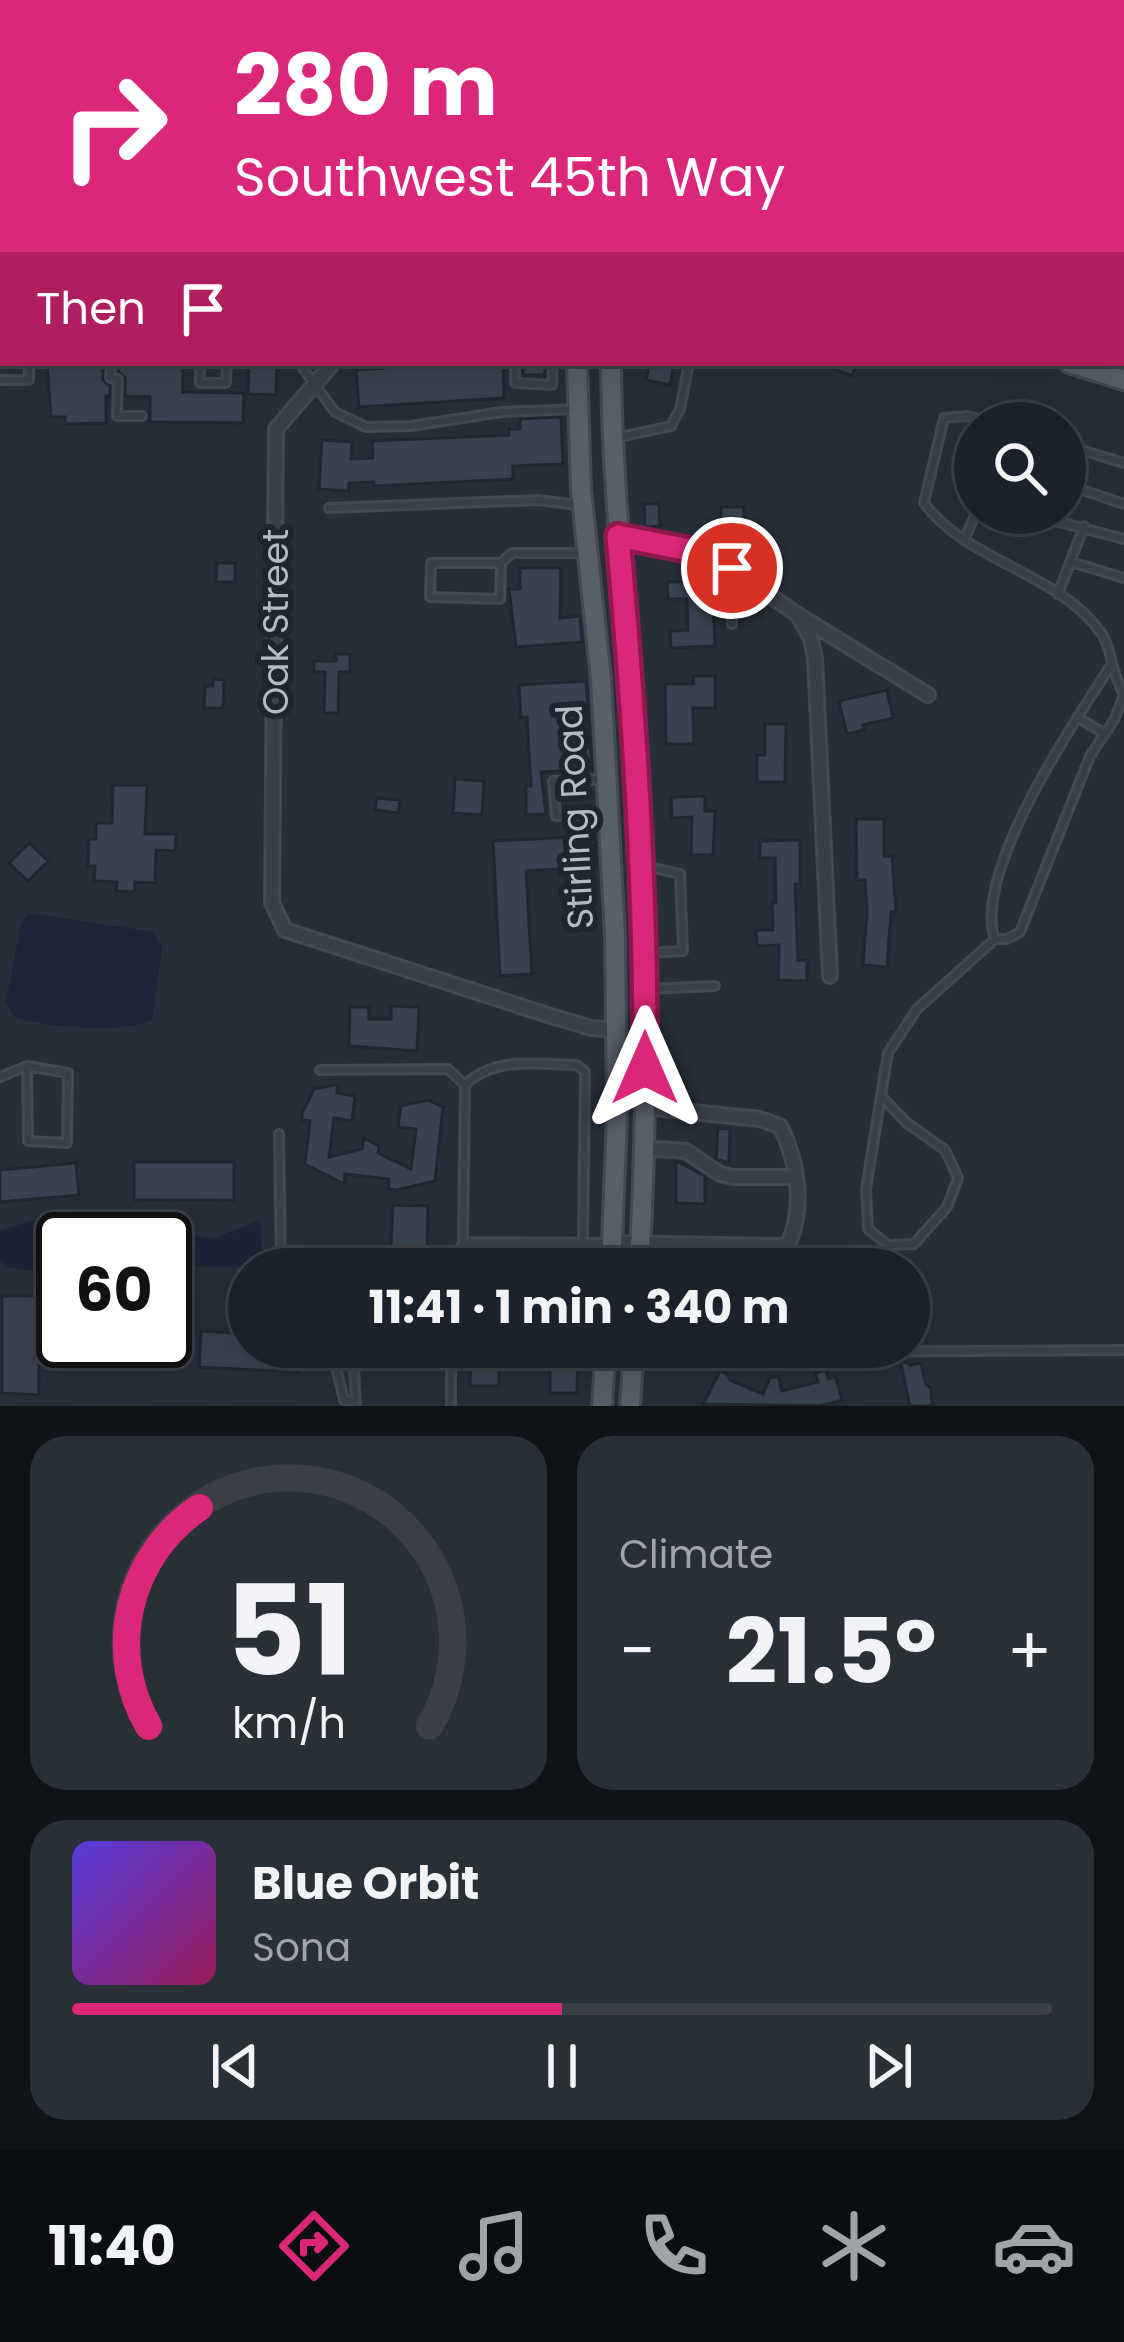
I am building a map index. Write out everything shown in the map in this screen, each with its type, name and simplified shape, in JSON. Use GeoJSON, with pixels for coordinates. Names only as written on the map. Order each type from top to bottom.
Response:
{"type":"FeatureCollection","features":[{"type":"Feature","properties":{"kind":"main road","name":"Stirling Road"},"geometry":{"type":"LineString","coordinates":[[578,366],[583,506],[599,659],[617,1030],[612,1248]]}},
{"type":"Feature","properties":{"kind":"main road","name":"Stirling Road"},"geometry":{"type":"LineString","coordinates":[[611,366],[646,989],[640,1248]]}},
{"type":"Feature","properties":{"kind":"main road"},"geometry":{"type":"LineString","coordinates":[[1080,366],[1124,380]]}},
{"type":"Feature","properties":{"kind":"main road"},"geometry":{"type":"LineString","coordinates":[[599,659],[616,665],[632,695]]}},
{"type":"Feature","properties":{"kind":"main road"},"geometry":{"type":"LineString","coordinates":[[602,1406],[605,1368]]}},
{"type":"Feature","properties":{"kind":"main road"},"geometry":{"type":"LineString","coordinates":[[630,1406],[633,1368]]}},
{"type":"Feature","properties":{"kind":"street","name":"Oak Street"},"geometry":{"type":"LineString","coordinates":[[330,366],[277,429],[272,903],[285,929],[577,1024],[617,1030]]}},
{"type":"Feature","properties":{"kind":"street"},"geometry":{"type":"LineString","coordinates":[[618,536],[694,551],[732,568],[928,695]]}},
{"type":"Feature","properties":{"kind":"street"},"geometry":{"type":"LineString","coordinates":[[798,615],[812,639],[815,658],[830,976]]}},
{"type":"Feature","properties":{"kind":"street"},"geometry":{"type":"LineString","coordinates":[[612,1244],[788,1245],[797,1211],[792,1150],[780,1126],[760,1119],[645,1107]]}},
{"type":"Feature","properties":{"kind":"street"},"geometry":{"type":"LineString","coordinates":[[644,1148],[686,1151],[719,1174],[734,1177],[796,1177]]}},
{"type":"Feature","properties":{"kind":"lane"},"geometry":{"type":"LineString","coordinates":[[0,380],[29,380],[29,366]]}},
{"type":"Feature","properties":{"kind":"lane"},"geometry":{"type":"LineString","coordinates":[[110,366],[110,378],[118,379],[117,416],[142,416]]}},
{"type":"Feature","properties":{"kind":"lane"},"geometry":{"type":"LineString","coordinates":[[200,366],[200,383],[226,383],[226,366]]}},
{"type":"Feature","properties":{"kind":"lane"},"geometry":{"type":"LineString","coordinates":[[301,366],[335,412],[366,427],[578,409]]}},
{"type":"Feature","properties":{"kind":"lane"},"geometry":{"type":"LineString","coordinates":[[515,366],[514,383],[552,385],[553,366]]}},
{"type":"Feature","properties":{"kind":"lane"},"geometry":{"type":"LineString","coordinates":[[612,439],[670,426],[680,409],[688,366]]}},
{"type":"Feature","properties":{"kind":"lane"},"geometry":{"type":"LineString","coordinates":[[881,1096],[907,1123],[945,1150],[958,1178],[947,1207],[914,1244],[888,1245],[868,1229],[866,1189],[881,1096],[888,1053],[917,1009],[995,939],[1007,940],[1020,932],[1090,756],[1124,695],[1111,668],[1105,637],[1058,594],[942,527],[924,503],[944,418],[954,417]]}},
{"type":"Feature","properties":{"kind":"lane"},"geometry":{"type":"LineString","coordinates":[[1086,451],[1124,463]]}},
{"type":"Feature","properties":{"kind":"lane"},"geometry":{"type":"LineString","coordinates":[[1086,491],[1124,504]]}},
{"type":"Feature","properties":{"kind":"lane"},"geometry":{"type":"LineString","coordinates":[[329,508],[538,500],[583,506]]}},
{"type":"Feature","properties":{"kind":"lane"},"geometry":{"type":"LineString","coordinates":[[1086,527],[1124,539]]}},
{"type":"Feature","properties":{"kind":"lane"},"geometry":{"type":"LineString","coordinates":[[964,540],[967,534]]}},
{"type":"Feature","properties":{"kind":"lane"},"geometry":{"type":"LineString","coordinates":[[1058,594],[1081,534]]}},
{"type":"Feature","properties":{"kind":"lane"},"geometry":{"type":"LineString","coordinates":[[501,563],[500,598],[430,597],[431,563],[501,563],[512,554],[588,553]]}},
{"type":"Feature","properties":{"kind":"lane"},"geometry":{"type":"LineString","coordinates":[[1071,562],[1124,578]]}},
{"type":"Feature","properties":{"kind":"lane"},"geometry":{"type":"LineString","coordinates":[[732,568],[732,624]]}},
{"type":"Feature","properties":{"kind":"lane"},"geometry":{"type":"LineString","coordinates":[[995,939],[990,903],[1031,792],[1111,668]]}},
{"type":"Feature","properties":{"kind":"lane"},"geometry":{"type":"LineString","coordinates":[[1077,718],[1106,734]]}},
{"type":"Feature","properties":{"kind":"lane"},"geometry":{"type":"LineString","coordinates":[[606,779],[553,781],[556,816],[608,814]]}},
{"type":"Feature","properties":{"kind":"lane"},"geometry":{"type":"LineString","coordinates":[[641,866],[680,874],[683,951],[644,953]]}},
{"type":"Feature","properties":{"kind":"lane"},"geometry":{"type":"LineString","coordinates":[[646,989],[716,986]]}},
{"type":"Feature","properties":{"kind":"lane"},"geometry":{"type":"LineString","coordinates":[[461,1248],[465,1085],[480,1070],[497,1064],[577,1065],[585,1072],[578,1248]]}},
{"type":"Feature","properties":{"kind":"lane"},"geometry":{"type":"LineString","coordinates":[[0,1077],[27,1066],[68,1073],[67,1143],[28,1141],[27,1066]]}},
{"type":"Feature","properties":{"kind":"lane"},"geometry":{"type":"LineString","coordinates":[[320,1070],[448,1069],[465,1085]]}},
{"type":"Feature","properties":{"kind":"lane"},"geometry":{"type":"LineString","coordinates":[[280,1135],[281,1248]]}},
{"type":"Feature","properties":{"kind":"lane"},"geometry":{"type":"LineString","coordinates":[[463,1242],[612,1244]]}},
{"type":"Feature","properties":{"kind":"lane"},"geometry":{"type":"LineString","coordinates":[[486,1242],[486,1248]]}},
{"type":"Feature","properties":{"kind":"lane"},"geometry":{"type":"LineString","coordinates":[[930,1350],[1124,1350]]}},
{"type":"Feature","properties":{"kind":"lane"},"geometry":{"type":"LineString","coordinates":[[336,1368],[344,1400],[354,1403],[353,1368]]}},
{"type":"Feature","properties":{"kind":"lane"},"geometry":{"type":"LineString","coordinates":[[451,1368],[451,1406]]}},
{"type":"Feature","properties":{"kind":"water"},"geometry":{"type":"Polygon","coordinates":[[[28,913],[154,932],[162,948],[152,1020],[84,1028],[14,1017],[6,1003],[21,924],[28,913]]]}},
{"type":"Feature","properties":{"kind":"water"},"geometry":{"type":"Polygon","coordinates":[[[36,1220],[36,1271],[9,1268],[0,1259],[0,1231],[36,1220]]]}},
{"type":"Feature","properties":{"kind":"water"},"geometry":{"type":"Polygon","coordinates":[[[260,1220],[262,1248],[228,1248],[228,1267],[192,1266],[192,1236],[215,1238],[260,1220]]]}},
{"type":"Feature","properties":{"kind":"building"},"geometry":{"type":"Polygon","coordinates":[[[47,366],[103,366],[103,380],[110,386],[106,423],[65,424],[65,417],[51,417],[47,366]]]}},
{"type":"Feature","properties":{"kind":"building"},"geometry":{"type":"Polygon","coordinates":[[[118,366],[183,366],[183,392],[244,393],[243,423],[150,422],[150,397],[125,396],[125,378],[118,366]]]}},
{"type":"Feature","properties":{"kind":"building"},"geometry":{"type":"Polygon","coordinates":[[[249,366],[277,366],[276,395],[248,394],[249,366]]]}},
{"type":"Feature","properties":{"kind":"building"},"geometry":{"type":"Polygon","coordinates":[[[503,366],[504,398],[359,407],[356,370],[503,366]]]}},
{"type":"Feature","properties":{"kind":"building"},"geometry":{"type":"Polygon","coordinates":[[[523,366],[545,366],[545,375],[523,375],[523,366]]]}},
{"type":"Feature","properties":{"kind":"building"},"geometry":{"type":"Polygon","coordinates":[[[648,366],[673,366],[670,385],[646,380],[648,366]]]}},
{"type":"Feature","properties":{"kind":"building"},"geometry":{"type":"Polygon","coordinates":[[[827,366],[856,366],[852,376],[827,366]]]}},
{"type":"Feature","properties":{"kind":"building"},"geometry":{"type":"Polygon","coordinates":[[[561,417],[563,464],[513,466],[513,479],[374,486],[374,482],[349,483],[349,491],[319,489],[322,440],[352,442],[351,459],[373,458],[372,441],[509,435],[509,429],[520,429],[520,419],[561,417]]]}},
{"type":"Feature","properties":{"kind":"building"},"geometry":{"type":"Polygon","coordinates":[[[644,504],[659,504],[660,526],[645,527],[644,504]]]}},
{"type":"Feature","properties":{"kind":"building"},"geometry":{"type":"Polygon","coordinates":[[[721,507],[744,507],[744,522],[721,522],[721,507]]]}},
{"type":"Feature","properties":{"kind":"building"},"geometry":{"type":"Polygon","coordinates":[[[217,563],[235,563],[235,582],[216,582],[217,563]]]}},
{"type":"Feature","properties":{"kind":"building"},"geometry":{"type":"Polygon","coordinates":[[[520,568],[561,568],[560,618],[580,616],[582,642],[516,647],[509,589],[520,589],[520,568]]]}},
{"type":"Feature","properties":{"kind":"building"},"geometry":{"type":"Polygon","coordinates":[[[712,581],[715,646],[671,648],[670,631],[688,630],[687,599],[668,599],[667,582],[712,581]]]}},
{"type":"Feature","properties":{"kind":"building"},"geometry":{"type":"Polygon","coordinates":[[[336,654],[350,654],[350,672],[339,672],[338,713],[324,713],[325,672],[314,672],[314,661],[336,661],[336,654]]]}},
{"type":"Feature","properties":{"kind":"building"},"geometry":{"type":"Polygon","coordinates":[[[693,676],[715,676],[715,708],[693,708],[694,744],[666,744],[665,684],[694,684],[693,676]]]}},
{"type":"Feature","properties":{"kind":"building"},"geometry":{"type":"Polygon","coordinates":[[[213,679],[224,680],[223,708],[204,708],[205,686],[213,686],[213,679]]]}},
{"type":"Feature","properties":{"kind":"building"},"geometry":{"type":"Polygon","coordinates":[[[586,681],[592,769],[541,772],[546,814],[526,815],[526,786],[531,786],[527,717],[521,718],[519,685],[586,681]]]}},
{"type":"Feature","properties":{"kind":"building"},"geometry":{"type":"Polygon","coordinates":[[[887,690],[893,718],[847,734],[839,701],[887,690]]]}},
{"type":"Feature","properties":{"kind":"building"},"geometry":{"type":"Polygon","coordinates":[[[765,724],[786,724],[785,782],[757,782],[757,755],[765,755],[765,724]]]}},
{"type":"Feature","properties":{"kind":"building"},"geometry":{"type":"Polygon","coordinates":[[[455,779],[484,781],[482,815],[453,813],[455,779]]]}},
{"type":"Feature","properties":{"kind":"building"},"geometry":{"type":"Polygon","coordinates":[[[113,785],[147,785],[145,834],[176,834],[175,851],[156,850],[155,883],[135,882],[135,892],[116,891],[117,882],[94,881],[95,866],[88,866],[89,839],[96,839],[96,823],[112,823],[113,785]]]}},
{"type":"Feature","properties":{"kind":"building"},"geometry":{"type":"Polygon","coordinates":[[[705,796],[705,811],[715,811],[713,855],[691,855],[692,817],[672,818],[671,797],[705,796]]]}},
{"type":"Feature","properties":{"kind":"building"},"geometry":{"type":"Polygon","coordinates":[[[377,798],[400,800],[398,813],[375,810],[377,798]]]}},
{"type":"Feature","properties":{"kind":"building"},"geometry":{"type":"Polygon","coordinates":[[[856,819],[884,819],[884,856],[892,856],[896,912],[891,912],[887,967],[863,965],[867,912],[865,880],[857,880],[856,819]]]}},
{"type":"Feature","properties":{"kind":"building"},"geometry":{"type":"Polygon","coordinates":[[[594,836],[596,867],[526,871],[532,974],[500,976],[493,841],[594,836]]]}},
{"type":"Feature","properties":{"kind":"building"},"geometry":{"type":"Polygon","coordinates":[[[800,840],[800,884],[795,884],[798,960],[807,960],[807,981],[778,980],[779,945],[757,946],[756,930],[773,930],[772,903],[776,903],[775,858],[760,858],[760,841],[800,840]]]}},
{"type":"Feature","properties":{"kind":"building"},"geometry":{"type":"Polygon","coordinates":[[[29,843],[48,861],[28,881],[9,863],[29,843]]]}},
{"type":"Feature","properties":{"kind":"building"},"geometry":{"type":"Polygon","coordinates":[[[391,1006],[419,1007],[417,1051],[349,1046],[350,1007],[369,1007],[369,1019],[391,1019],[391,1006]]]}},
{"type":"Feature","properties":{"kind":"building"},"geometry":{"type":"Polygon","coordinates":[[[338,1084],[337,1093],[355,1096],[352,1121],[334,1118],[329,1157],[362,1149],[364,1138],[379,1146],[378,1153],[411,1169],[416,1129],[398,1127],[401,1106],[428,1100],[443,1107],[435,1181],[396,1190],[388,1189],[389,1179],[345,1174],[344,1184],[305,1164],[310,1121],[302,1120],[302,1113],[314,1089],[338,1084]]]}},
{"type":"Feature","properties":{"kind":"building"},"geometry":{"type":"Polygon","coordinates":[[[718,1128],[730,1129],[729,1163],[716,1159],[718,1128]]]}},
{"type":"Feature","properties":{"kind":"building"},"geometry":{"type":"Polygon","coordinates":[[[676,1161],[705,1176],[705,1204],[676,1203],[676,1161]]]}},
{"type":"Feature","properties":{"kind":"building"},"geometry":{"type":"Polygon","coordinates":[[[134,1162],[234,1162],[234,1200],[134,1200],[134,1162]]]}},
{"type":"Feature","properties":{"kind":"building"},"geometry":{"type":"Polygon","coordinates":[[[76,1163],[79,1195],[0,1202],[0,1170],[76,1163]]]}},
{"type":"Feature","properties":{"kind":"building"},"geometry":{"type":"Polygon","coordinates":[[[393,1205],[428,1206],[427,1248],[391,1248],[393,1205]]]}},
{"type":"Feature","properties":{"kind":"building"},"geometry":{"type":"Polygon","coordinates":[[[2,1296],[36,1296],[39,1395],[2,1393],[2,1296]]]}},
{"type":"Feature","properties":{"kind":"building"},"geometry":{"type":"Polygon","coordinates":[[[201,1331],[228,1333],[228,1368],[298,1368],[298,1372],[199,1367],[201,1331]]]}},
{"type":"Feature","properties":{"kind":"building"},"geometry":{"type":"Polygon","coordinates":[[[470,1368],[499,1368],[499,1386],[470,1386],[470,1368]]]}},
{"type":"Feature","properties":{"kind":"building"},"geometry":{"type":"Polygon","coordinates":[[[550,1368],[578,1368],[577,1393],[550,1393],[550,1368]]]}},
{"type":"Feature","properties":{"kind":"building"},"geometry":{"type":"Polygon","coordinates":[[[902,1368],[922,1368],[932,1406],[910,1406],[902,1368]]]}},
{"type":"Feature","properties":{"kind":"building"},"geometry":{"type":"Polygon","coordinates":[[[826,1370],[828,1379],[836,1377],[842,1400],[821,1406],[703,1404],[720,1371],[763,1394],[770,1378],[778,1376],[782,1391],[818,1382],[815,1373],[826,1370]]]}},
{"type":"Feature","properties":{"kind":"route"},"geometry":{"type":"LineString","coordinates":[[645,1068],[636,756],[618,536],[694,551],[732,568]]}}]}
